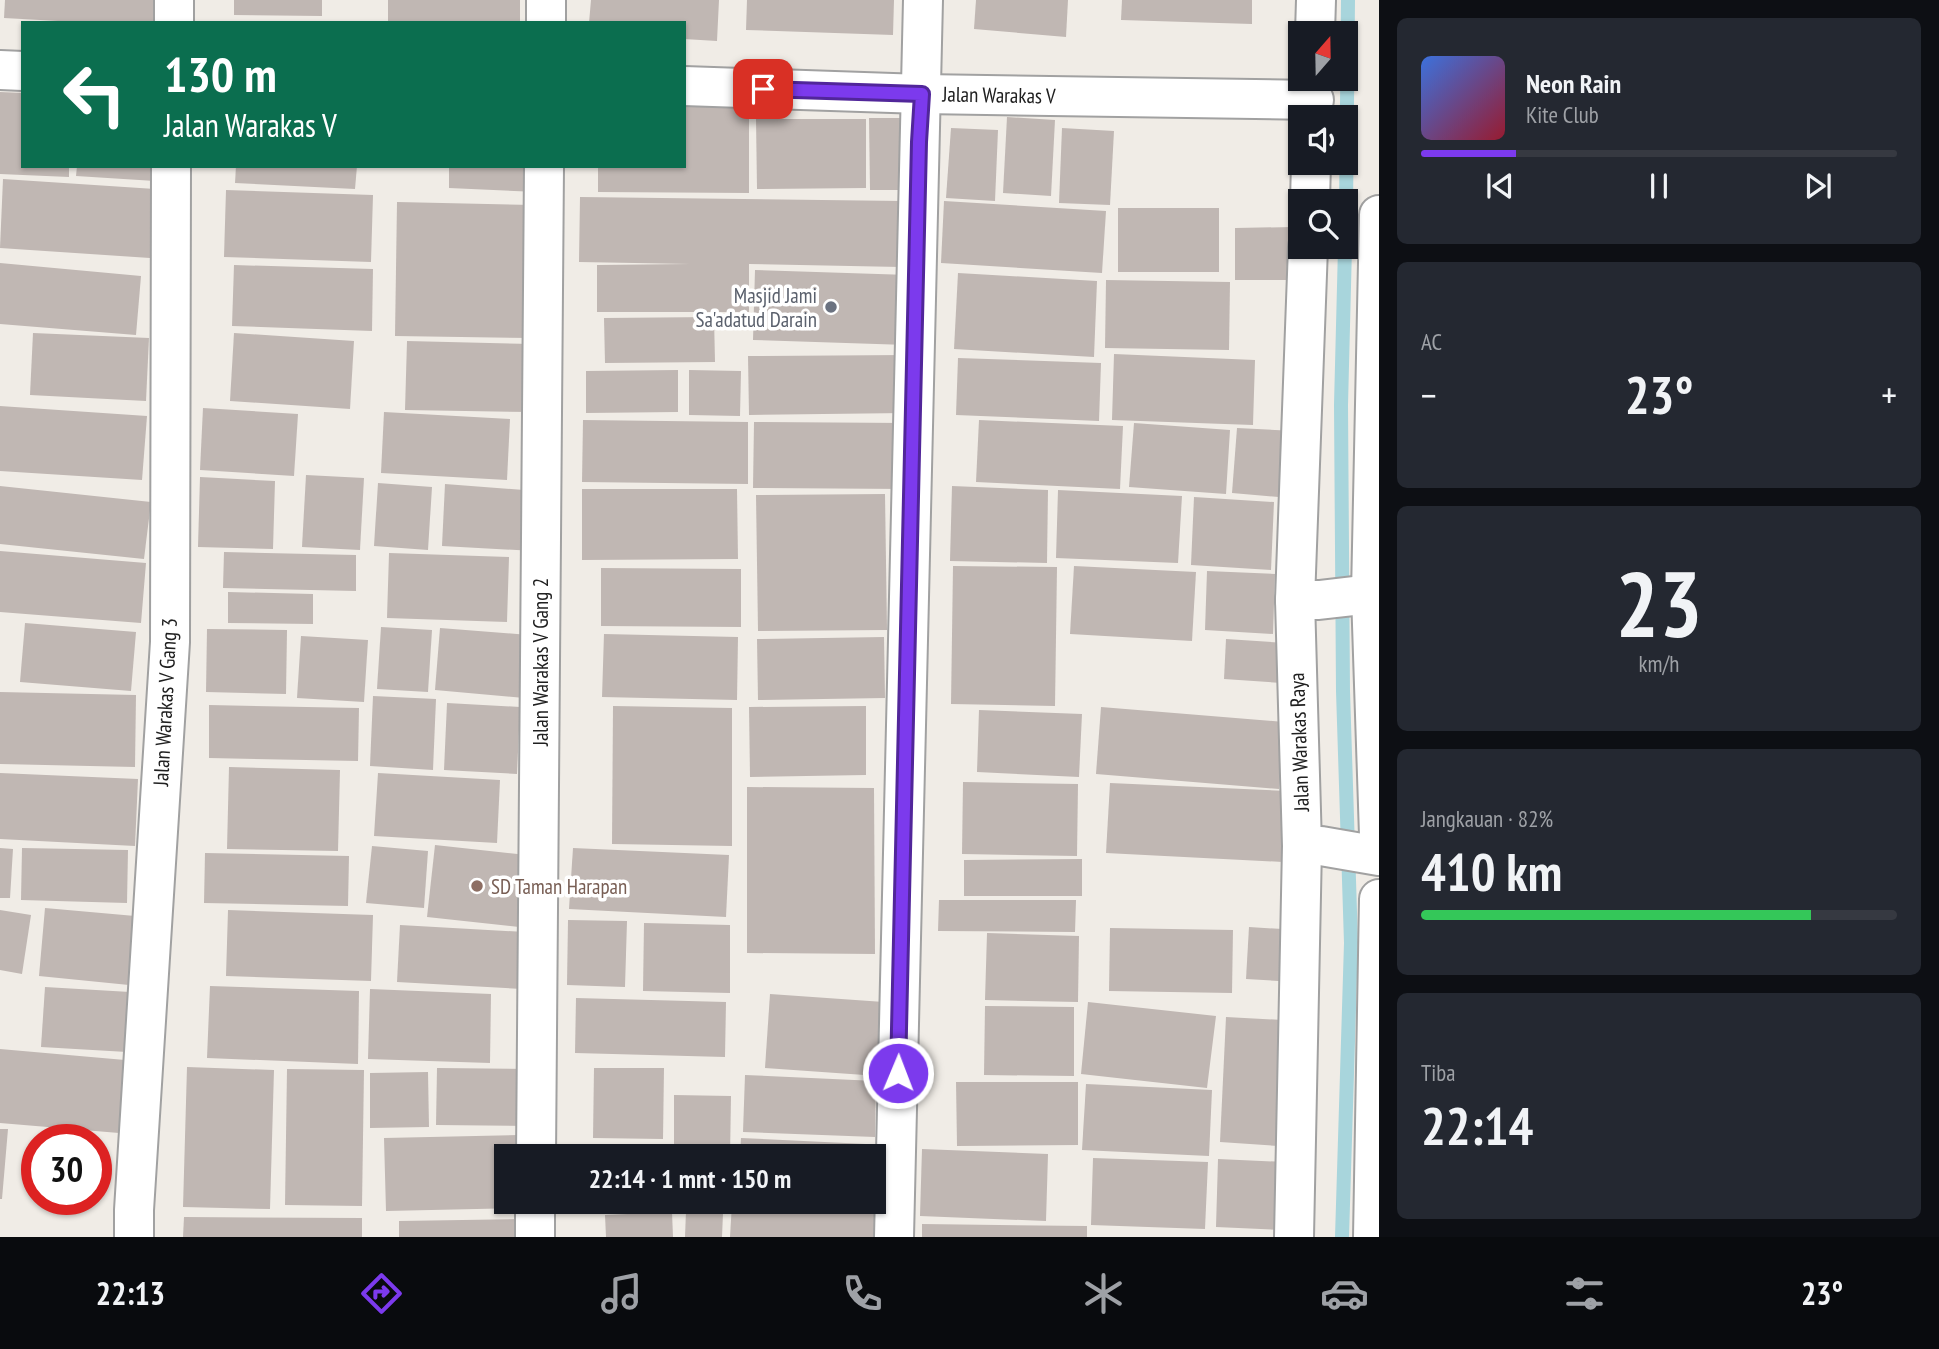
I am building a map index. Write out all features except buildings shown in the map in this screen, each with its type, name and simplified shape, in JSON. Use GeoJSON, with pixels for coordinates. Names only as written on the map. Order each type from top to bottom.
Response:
{"type":"FeatureCollection","features":[{"type":"Feature","properties":{"kind":"street"},"geometry":{"type":"LineString","coordinates":[[174,0],[174,21]]}},
{"type":"Feature","properties":{"kind":"street"},"geometry":{"type":"LineString","coordinates":[[546,0],[546,21]]}},
{"type":"Feature","properties":{"kind":"street"},"geometry":{"type":"LineString","coordinates":[[894,1237],[923,0]]}},
{"type":"Feature","properties":{"kind":"street"},"geometry":{"type":"LineString","coordinates":[[1315,21],[1316,0]]}},
{"type":"Feature","properties":{"kind":"street"},"geometry":{"type":"LineString","coordinates":[[0,70],[21,71]]}},
{"type":"Feature","properties":{"kind":"street","name":"Jalan Warakas V"},"geometry":{"type":"LineString","coordinates":[[686,86],[922,94],[1314,99]]}},
{"type":"Feature","properties":{"kind":"street","name":"Jalan Warakas V Gang 3"},"geometry":{"type":"LineString","coordinates":[[134,1237],[170,642],[171,168]]}},
{"type":"Feature","properties":{"kind":"street","name":"Jalan Warakas V Gang 2"},"geometry":{"type":"LineString","coordinates":[[536,1144],[544,168]]}},
{"type":"Feature","properties":{"kind":"street"},"geometry":{"type":"LineString","coordinates":[[1312,846],[1374,848],[1369,594],[1379,215]]}},
{"type":"Feature","properties":{"kind":"street","name":"Jalan Warakas Raya"},"geometry":{"type":"LineString","coordinates":[[1294,1237],[1312,846],[1307,600],[1308,259]]}},
{"type":"Feature","properties":{"kind":"street"},"geometry":{"type":"LineString","coordinates":[[1307,600],[1369,594]]}},
{"type":"Feature","properties":{"kind":"street"},"geometry":{"type":"LineString","coordinates":[[1373,1237],[1379,899]]}},
{"type":"Feature","properties":{"kind":"street"},"geometry":{"type":"LineString","coordinates":[[535,1237],[536,1214]]}},
{"type":"Feature","properties":{"kind":"waterway"},"geometry":{"type":"LineString","coordinates":[[1346,189],[1348,0]]}},
{"type":"Feature","properties":{"kind":"waterway"},"geometry":{"type":"LineString","coordinates":[[1342,1237],[1351,943],[1343,691],[1341,405],[1345,259]]}},
{"type":"Feature","properties":{"kind":"place","name":"Masjid Jami Sa'adatud Darain"},"geometry":{"type":"Point","coordinates":[831,307]}},
{"type":"Feature","properties":{"kind":"place","name":"SD Taman Harapan"},"geometry":{"type":"Point","coordinates":[477,886]}},
{"type":"Feature","properties":{"kind":"route"},"geometry":{"type":"LineString","coordinates":[[763,89],[922,94],[898,1073]]}}]}
